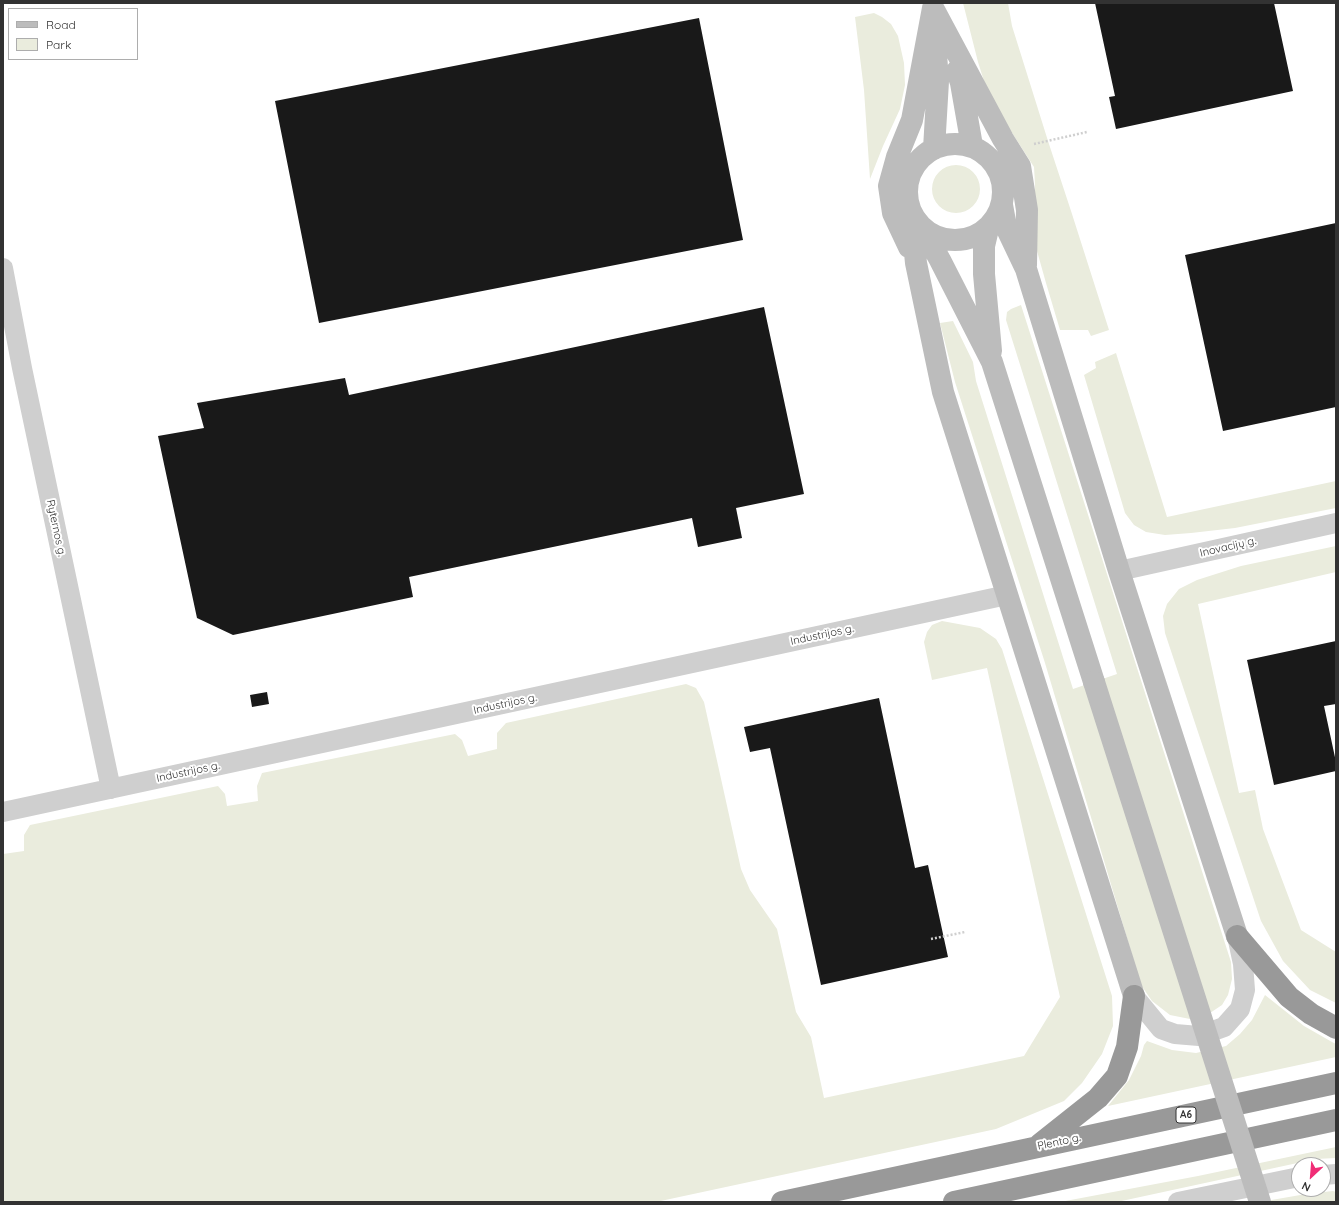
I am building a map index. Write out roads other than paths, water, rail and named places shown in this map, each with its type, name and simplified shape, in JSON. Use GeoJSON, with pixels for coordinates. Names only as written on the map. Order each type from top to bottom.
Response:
{"type":"FeatureCollection","features":[{"type":"Feature","properties":{"kind":"highway"},"geometry":{"type":"LineString","coordinates":[[1237,936],[1289,997],[1311,1014],[1336,1028]]}},
{"type":"Feature","properties":{"kind":"highway"},"geometry":{"type":"LineString","coordinates":[[1036,1147],[1098,1098],[1117,1076],[1127,1047],[1134,996]]}},
{"type":"Feature","properties":{"kind":"highway","name":"Plento g."},"geometry":{"type":"LineString","coordinates":[[782,1202],[1336,1083]]}},
{"type":"Feature","properties":{"kind":"highway"},"geometry":{"type":"LineString","coordinates":[[954,1202],[1336,1120]]}},
{"type":"Feature","properties":{"kind":"main road"},"geometry":{"type":"LineString","coordinates":[[932,5],[961,83],[972,146]]}},
{"type":"Feature","properties":{"kind":"main road"},"geometry":{"type":"LineString","coordinates":[[932,5],[938,81],[934,149]]}},
{"type":"Feature","properties":{"kind":"main road"},"geometry":{"type":"LineString","coordinates":[[932,5],[1003,139],[1020,166],[1027,210],[1026,269]]}},
{"type":"Feature","properties":{"kind":"main road"},"geometry":{"type":"LineString","coordinates":[[916,263],[893,213],[889,186],[897,157],[912,120],[932,5]]}},
{"type":"Feature","properties":{"kind":"main road"},"geometry":{"type":"LineString","coordinates":[[916,219],[936,237],[954,241],[972,238],[988,229],[997,218],[1002,205],[1004,187],[999,170],[987,155],[972,146],[952,144],[934,149],[919,160],[910,175],[907,194],[916,219],[940,260],[992,362],[1260,1202]]}},
{"type":"Feature","properties":{"kind":"main road"},"geometry":{"type":"LineString","coordinates":[[1002,205],[1006,227],[1026,269],[1119,571],[1237,936]]}},
{"type":"Feature","properties":{"kind":"main road"},"geometry":{"type":"LineString","coordinates":[[916,219],[916,263],[943,392],[1134,996]]}},
{"type":"Feature","properties":{"kind":"main road"},"geometry":{"type":"LineString","coordinates":[[988,229],[984,246],[984,274],[992,362]]}},
{"type":"Feature","properties":{"kind":"street","name":"Ryternos g."},"geometry":{"type":"LineString","coordinates":[[3,268],[22,368],[111,789]]}},
{"type":"Feature","properties":{"kind":"street","name":"Inovacijų g."},"geometry":{"type":"LineString","coordinates":[[1119,571],[1336,523]]}},
{"type":"Feature","properties":{"kind":"street","name":"Industrijos g."},"geometry":{"type":"LineString","coordinates":[[3,812],[1007,595]]}},
{"type":"Feature","properties":{"kind":"street"},"geometry":{"type":"LineString","coordinates":[[1134,996],[1162,1029],[1175,1034],[1199,1036],[1224,1027],[1240,1009],[1245,990],[1243,964],[1237,936]]}},
{"type":"Feature","properties":{"kind":"street"},"geometry":{"type":"LineString","coordinates":[[1178,1202],[1291,1179]]}}]}
